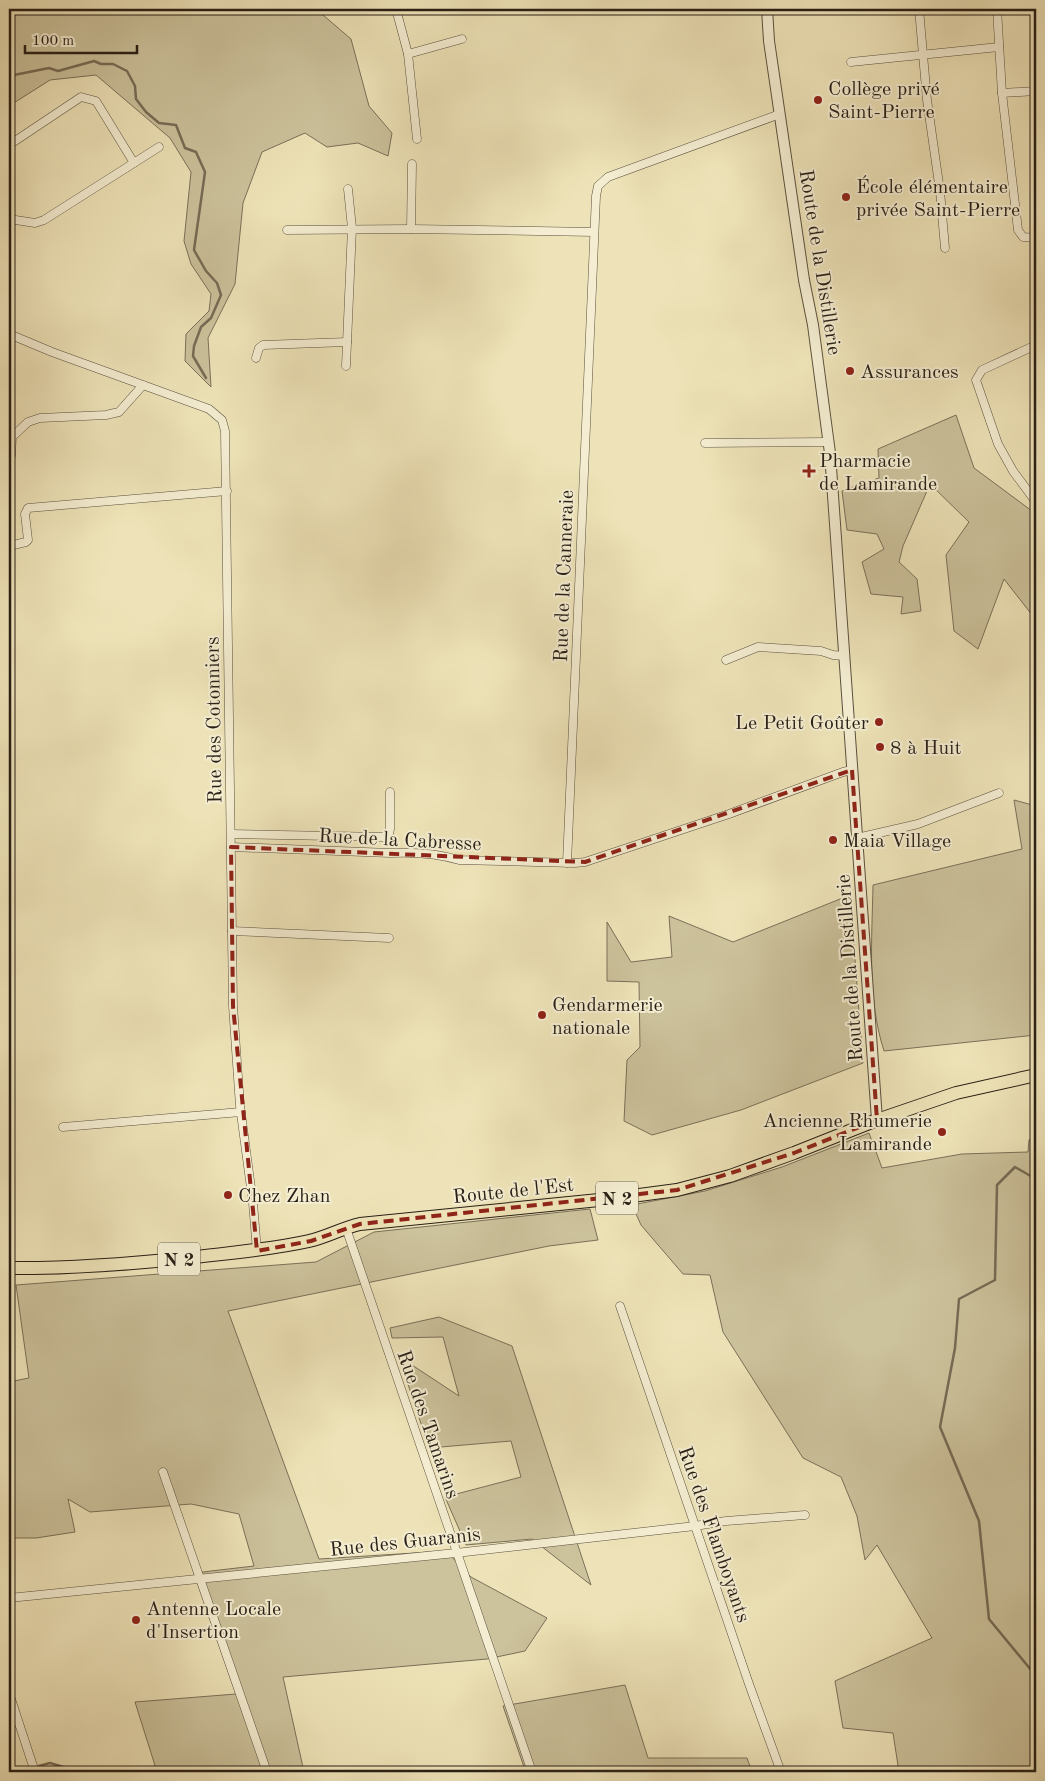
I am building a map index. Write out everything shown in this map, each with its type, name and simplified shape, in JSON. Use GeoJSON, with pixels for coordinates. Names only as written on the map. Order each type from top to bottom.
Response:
{"type":"FeatureCollection","features":[{"type":"Feature","properties":{"kind":"main road","name":"Route de l'Est"},"geometry":{"type":"LineString","coordinates":[[9,1268],[52,1269],[93,1267],[257,1250],[311,1241],[360,1224],[609,1199],[678,1190],[730,1176],[877,1120],[956,1093],[1036,1075]]}},
{"type":"Feature","properties":{"kind":"street"},"geometry":{"type":"LineString","coordinates":[[396,9],[408,54],[417,139]]}},
{"type":"Feature","properties":{"kind":"street","name":"Route de la Distillerie"},"geometry":{"type":"LineString","coordinates":[[767,9],[769,41],[804,280],[816,342],[829,442],[846,656],[852,770],[877,1120]]}},
{"type":"Feature","properties":{"kind":"street"},"geometry":{"type":"LineString","coordinates":[[919,9],[927,100],[940,191],[945,248]]}},
{"type":"Feature","properties":{"kind":"street"},"geometry":{"type":"LineString","coordinates":[[997,9],[1002,93],[1018,230],[1023,238],[1036,238]]}},
{"type":"Feature","properties":{"kind":"street"},"geometry":{"type":"LineString","coordinates":[[408,54],[462,39]]}},
{"type":"Feature","properties":{"kind":"street"},"geometry":{"type":"LineString","coordinates":[[851,62],[999,47]]}},
{"type":"Feature","properties":{"kind":"street"},"geometry":{"type":"LineString","coordinates":[[1002,93],[1036,92]]}},
{"type":"Feature","properties":{"kind":"street"},"geometry":{"type":"LineString","coordinates":[[9,145],[81,97],[96,101],[134,163]]}},
{"type":"Feature","properties":{"kind":"street","name":"Rue de la Canneraie"},"geometry":{"type":"LineString","coordinates":[[567,862],[594,232],[598,186],[608,178],[780,114]]}},
{"type":"Feature","properties":{"kind":"street"},"geometry":{"type":"LineString","coordinates":[[9,219],[36,223],[44,220],[160,147]]}},
{"type":"Feature","properties":{"kind":"street"},"geometry":{"type":"LineString","coordinates":[[411,229],[412,164]]}},
{"type":"Feature","properties":{"kind":"street"},"geometry":{"type":"LineString","coordinates":[[346,366],[352,228],[348,189]]}},
{"type":"Feature","properties":{"kind":"street"},"geometry":{"type":"LineString","coordinates":[[287,230],[352,228],[594,232]]}},
{"type":"Feature","properties":{"kind":"street","name":"Rue des Cotonniers"},"geometry":{"type":"LineString","coordinates":[[9,334],[52,352],[209,409],[222,420],[226,431],[233,1006],[241,1112],[257,1250]]}},
{"type":"Feature","properties":{"kind":"street"},"geometry":{"type":"LineString","coordinates":[[256,358],[259,348],[263,345],[347,342]]}},
{"type":"Feature","properties":{"kind":"street"},"geometry":{"type":"LineString","coordinates":[[1036,345],[982,370],[976,380],[998,444],[1013,471],[1036,502]]}},
{"type":"Feature","properties":{"kind":"street"},"geometry":{"type":"LineString","coordinates":[[11,456],[12,437],[28,422],[40,418],[106,415],[119,412],[142,385]]}},
{"type":"Feature","properties":{"kind":"street"},"geometry":{"type":"LineString","coordinates":[[706,443],[829,442]]}},
{"type":"Feature","properties":{"kind":"street"},"geometry":{"type":"LineString","coordinates":[[9,546],[28,540],[26,514],[28,508],[227,491]]}},
{"type":"Feature","properties":{"kind":"street"},"geometry":{"type":"LineString","coordinates":[[726,660],[758,647],[821,651],[833,655],[846,656]]}},
{"type":"Feature","properties":{"kind":"street"},"geometry":{"type":"LineString","coordinates":[[567,862],[586,862],[598,859],[852,770]]}},
{"type":"Feature","properties":{"kind":"street"},"geometry":{"type":"LineString","coordinates":[[231,834],[384,837],[389,834],[390,830],[390,792]]}},
{"type":"Feature","properties":{"kind":"street"},"geometry":{"type":"LineString","coordinates":[[857,838],[918,824],[999,793]]}},
{"type":"Feature","properties":{"kind":"street","name":"Rue de la Cabresse"},"geometry":{"type":"LineString","coordinates":[[231,847],[390,853],[414,852],[443,855],[459,860],[567,862]]}},
{"type":"Feature","properties":{"kind":"street"},"geometry":{"type":"LineString","coordinates":[[232,931],[389,938]]}},
{"type":"Feature","properties":{"kind":"street"},"geometry":{"type":"LineString","coordinates":[[63,1128],[241,1112]]}},
{"type":"Feature","properties":{"kind":"street","name":"Rue des Tamarins"},"geometry":{"type":"LineString","coordinates":[[346,1228],[532,1772]]}},
{"type":"Feature","properties":{"kind":"street","name":"Rue des Flamboyants"},"geometry":{"type":"LineString","coordinates":[[620,1306],[749,1684],[781,1772]]}},
{"type":"Feature","properties":{"kind":"street"},"geometry":{"type":"LineString","coordinates":[[163,1472],[267,1772]]}},
{"type":"Feature","properties":{"kind":"street","name":"Rue des Guaranis"},"geometry":{"type":"LineString","coordinates":[[9,1598],[456,1553],[726,1521],[805,1515]]}},
{"type":"Feature","properties":{"kind":"street"},"geometry":{"type":"LineString","coordinates":[[9,1693],[35,1772]]}},
{"type":"Feature","properties":{"kind":"highlighted area"},"geometry":{"type":"Polygon","coordinates":[[[852,770],[877,1120],[794,1153],[677,1190],[360,1224],[311,1241],[257,1251],[233,1006],[231,847],[585,862],[852,770]]]}},
{"type":"Feature","properties":{"kind":"shaded area"},"geometry":{"type":"Polygon","coordinates":[[[9,9],[316,9],[351,39],[369,106],[392,133],[388,156],[358,143],[327,147],[305,133],[262,152],[243,203],[235,284],[208,338],[211,387],[185,361],[186,334],[209,311],[211,294],[191,264],[184,241],[191,172],[170,138],[96,75],[50,80],[9,106],[9,9]]]}},
{"type":"Feature","properties":{"kind":"shaded area"},"geometry":{"type":"Polygon","coordinates":[[[956,415],[974,468],[1032,511],[1036,525],[1036,581],[1032,578],[1036,593],[1036,620],[1004,579],[978,649],[954,631],[946,555],[969,522],[930,484],[903,546],[899,562],[917,579],[921,611],[901,614],[903,597],[871,594],[862,562],[884,549],[877,534],[847,530],[842,491],[879,478],[878,449],[956,415]]]}},
{"type":"Feature","properties":{"kind":"shaded area"},"geometry":{"type":"Polygon","coordinates":[[[1014,800],[1036,806],[1036,1035],[884,1051],[875,1010],[873,990],[873,885],[1022,849],[1014,800]]]}},
{"type":"Feature","properties":{"kind":"shaded area"},"geometry":{"type":"Polygon","coordinates":[[[850,895],[863,1063],[741,1110],[652,1135],[624,1121],[627,1060],[640,1047],[639,982],[607,981],[607,922],[631,962],[672,957],[669,916],[733,942],[850,895]]]}},
{"type":"Feature","properties":{"kind":"shaded area"},"geometry":{"type":"Polygon","coordinates":[[[869,1133],[882,1168],[962,1154],[1028,1152],[1029,1140],[1036,1134],[1036,1772],[899,1772],[893,1733],[843,1728],[835,1681],[932,1638],[877,1545],[865,1560],[857,1516],[841,1477],[803,1458],[723,1332],[710,1275],[683,1274],[641,1225],[632,1205],[705,1191],[782,1167],[869,1133]]]}},
{"type":"Feature","properties":{"kind":"shaded area"},"geometry":{"type":"Polygon","coordinates":[[[590,1209],[598,1240],[549,1246],[228,1311],[319,1559],[446,1551],[471,1577],[547,1618],[525,1651],[487,1659],[283,1677],[304,1772],[157,1772],[135,1702],[236,1694],[194,1573],[254,1566],[239,1514],[191,1504],[90,1512],[68,1499],[75,1532],[36,1538],[9,1538],[9,1382],[29,1378],[16,1285],[316,1262],[374,1232],[590,1209]]]}},
{"type":"Feature","properties":{"kind":"shaded area"},"geometry":{"type":"Polygon","coordinates":[[[439,1317],[512,1346],[591,1585],[532,1539],[466,1545],[445,1497],[521,1477],[511,1441],[429,1448],[403,1369],[412,1365],[459,1396],[443,1337],[392,1338],[390,1328],[439,1317]]]}},
{"type":"Feature","properties":{"kind":"shaded area"},"geometry":{"type":"Polygon","coordinates":[[[625,1685],[648,1758],[747,1758],[752,1772],[466,1772],[524,1767],[503,1706],[625,1685]]]}},
{"type":"Feature","properties":{"kind":"waterway"},"geometry":{"type":"LineString","coordinates":[[9,76],[49,68],[58,71],[94,61],[101,64],[113,64],[127,71],[135,86],[136,99],[146,112],[159,123],[176,125],[185,148],[196,152],[205,172],[194,250],[206,271],[217,283],[221,295],[211,318],[201,327],[194,346],[193,356],[206,378]]}},
{"type":"Feature","properties":{"kind":"waterway"},"geometry":{"type":"LineString","coordinates":[[1036,937],[1033,947],[1036,962]]}},
{"type":"Feature","properties":{"kind":"waterway"},"geometry":{"type":"LineString","coordinates":[[1036,1179],[1015,1167],[997,1185],[995,1280],[959,1299],[955,1348],[940,1427],[979,1521],[989,1619],[1036,1676]]}},
{"type":"Feature","properties":{"kind":"waterway"},"geometry":{"type":"LineString","coordinates":[[39,1766],[50,1763],[80,1772]]}},
{"type":"Feature","properties":{"kind":"waterway"},"geometry":{"type":"LineString","coordinates":[[9,1771],[25,1769]]}},
{"type":"Feature","properties":{"kind":"place","name":"Collège privé Saint-Pierre"},"geometry":{"type":"Point","coordinates":[818,100]}},
{"type":"Feature","properties":{"kind":"place","name":"École élémentaire privée Saint-Pierre"},"geometry":{"type":"Point","coordinates":[846,197]}},
{"type":"Feature","properties":{"kind":"place","name":"Assurances"},"geometry":{"type":"Point","coordinates":[850,371]}},
{"type":"Feature","properties":{"kind":"place","name":"Pharmacie de Lamirande"},"geometry":{"type":"Point","coordinates":[809,471]}},
{"type":"Feature","properties":{"kind":"place","name":"Le Petit Goûter"},"geometry":{"type":"Point","coordinates":[879,722]}},
{"type":"Feature","properties":{"kind":"place","name":"8 à Huit"},"geometry":{"type":"Point","coordinates":[880,747]}},
{"type":"Feature","properties":{"kind":"place","name":"Maia Village"},"geometry":{"type":"Point","coordinates":[833,840]}},
{"type":"Feature","properties":{"kind":"place","name":"Gendarmerie nationale"},"geometry":{"type":"Point","coordinates":[542,1015]}},
{"type":"Feature","properties":{"kind":"place","name":"Ancienne Rhumerie Lamirande"},"geometry":{"type":"Point","coordinates":[942,1132]}},
{"type":"Feature","properties":{"kind":"place","name":"Chez Zhan"},"geometry":{"type":"Point","coordinates":[228,1195]}},
{"type":"Feature","properties":{"kind":"place","name":"Antenne Locale d'Insertion"},"geometry":{"type":"Point","coordinates":[136,1620]}}]}
